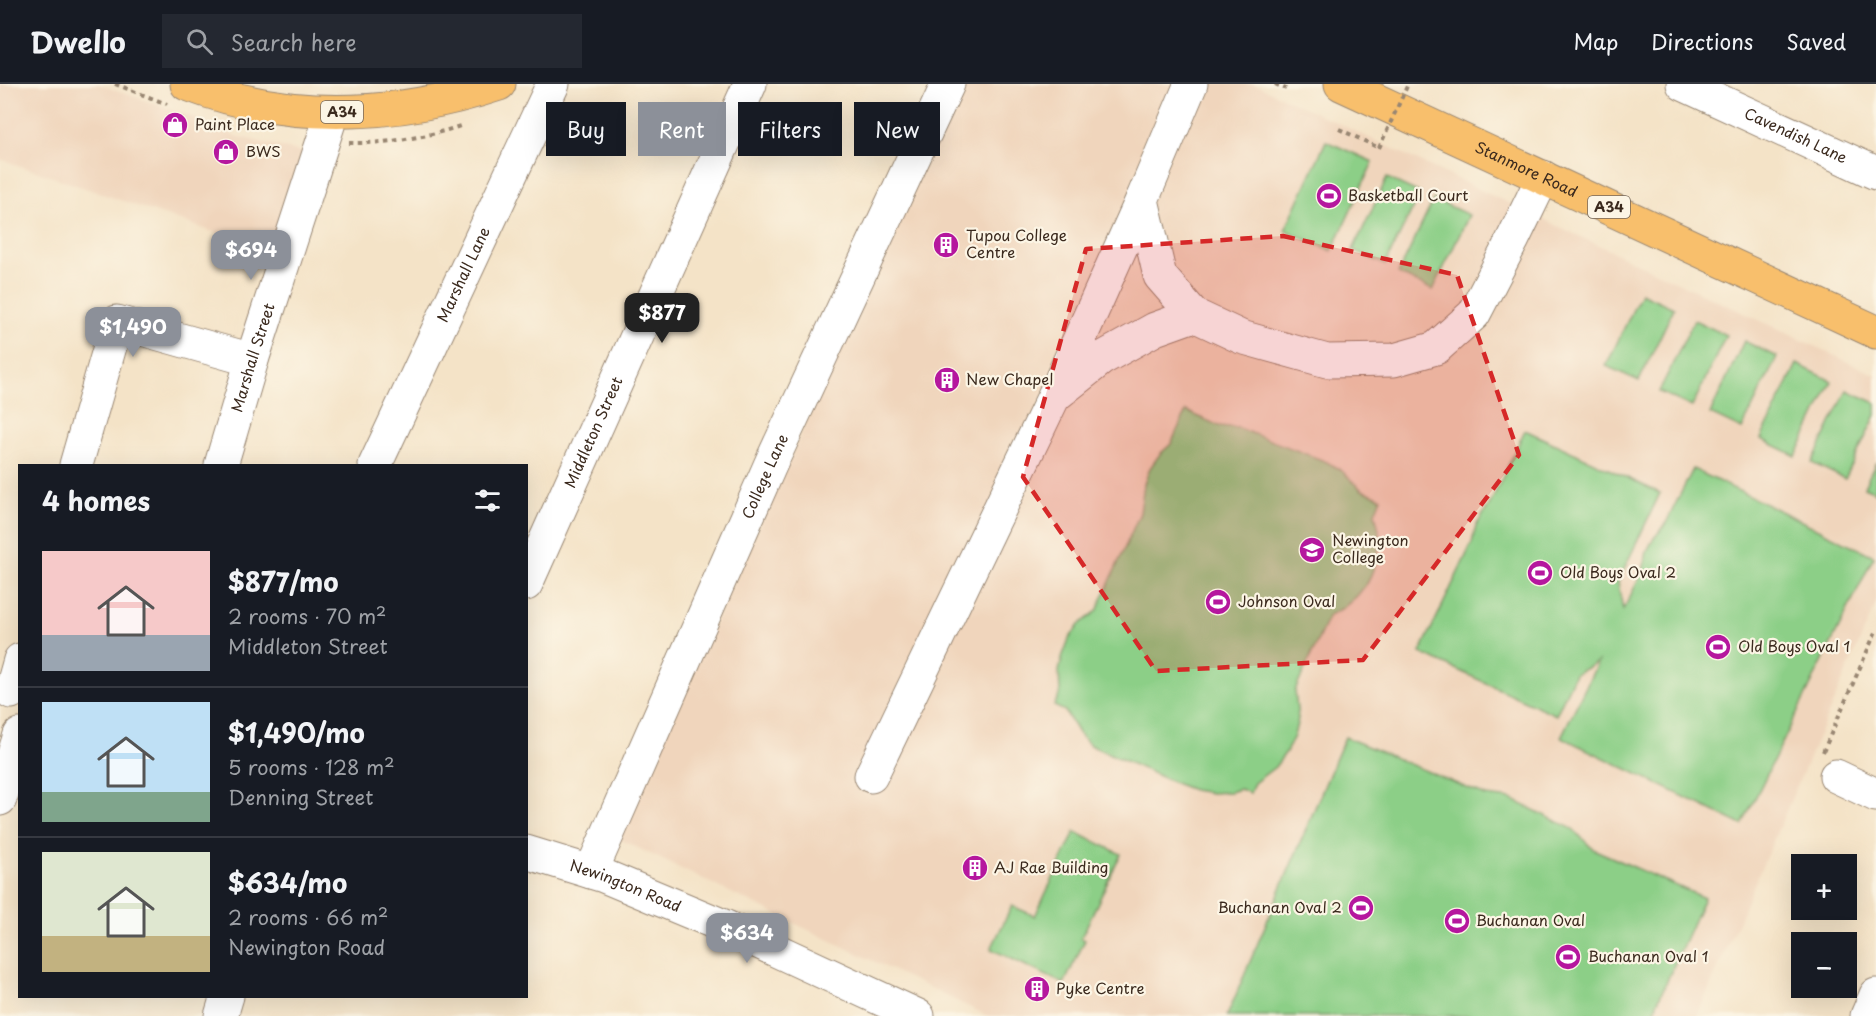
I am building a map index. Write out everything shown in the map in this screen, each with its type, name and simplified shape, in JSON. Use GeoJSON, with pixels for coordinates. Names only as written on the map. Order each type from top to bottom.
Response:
{"type":"FeatureCollection","features":[{"type":"Feature","properties":{"kind":"highway","name":"A34"},"geometry":{"type":"LineString","coordinates":[[187,84],[226,98],[265,107],[332,113],[432,103],[499,84]]}},
{"type":"Feature","properties":{"kind":"highway","name":"Stanmore Road"},"geometry":{"type":"LineString","coordinates":[[1341,84],[1380,92],[1543,177],[1876,332]]}},
{"type":"Feature","properties":{"kind":"street","name":"Marshall Lane"},"geometry":{"type":"LineString","coordinates":[[375,464],[553,84]]}},
{"type":"Feature","properties":{"kind":"street","name":"Middleton Street"},"geometry":{"type":"LineString","coordinates":[[528,580],[750,84]]}},
{"type":"Feature","properties":{"kind":"street","name":"College Lane"},"geometry":{"type":"LineString","coordinates":[[591,872],[772,461],[948,84]]}},
{"type":"Feature","properties":{"kind":"street"},"geometry":{"type":"LineString","coordinates":[[871,776],[1054,396],[1191,84]]}},
{"type":"Feature","properties":{"kind":"street","name":"Cavendish Lane"},"geometry":{"type":"LineString","coordinates":[[1683,84],[1876,173]]}},
{"type":"Feature","properties":{"kind":"street","name":"Marshall Street"},"geometry":{"type":"LineString","coordinates":[[221,464],[252,360],[332,113]]}},
{"type":"Feature","properties":{"kind":"street"},"geometry":{"type":"LineString","coordinates":[[1142,200],[1160,276],[1194,315],[1241,338],[1327,361],[1394,360],[1436,348],[1474,314],[1543,177]]}},
{"type":"Feature","properties":{"kind":"street"},"geometry":{"type":"LineString","coordinates":[[1054,396],[1101,359],[1155,329],[1194,315]]}},
{"type":"Feature","properties":{"kind":"street"},"geometry":{"type":"LineString","coordinates":[[76,464],[117,322],[252,360]]}},
{"type":"Feature","properties":{"kind":"street"},"geometry":{"type":"LineString","coordinates":[[10,691],[18,666]]}},
{"type":"Feature","properties":{"kind":"street"},"geometry":{"type":"LineString","coordinates":[[0,799],[18,741]]}},
{"type":"Feature","properties":{"kind":"street"},"geometry":{"type":"LineString","coordinates":[[1828,769],[1876,795]]}},
{"type":"Feature","properties":{"kind":"street","name":"Newington Road"},"geometry":{"type":"LineString","coordinates":[[528,853],[591,872],[726,927],[918,1016]]}},
{"type":"Feature","properties":{"kind":"street"},"geometry":{"type":"LineString","coordinates":[[1867,1016],[1876,995]]}},
{"type":"Feature","properties":{"kind":"street"},"geometry":{"type":"LineString","coordinates":[[220,1016],[226,998]]}},
{"type":"Feature","properties":{"kind":"path"},"geometry":{"type":"LineString","coordinates":[[1275,84],[1286,89]]}},
{"type":"Feature","properties":{"kind":"path"},"geometry":{"type":"LineString","coordinates":[[1339,129],[1379,148],[1408,84]]}},
{"type":"Feature","properties":{"kind":"path"},"geometry":{"type":"LineString","coordinates":[[1828,769],[1876,631]]}},
{"type":"Feature","properties":{"kind":"highlighted area"},"geometry":{"type":"Polygon","coordinates":[[[1283,236],[1457,275],[1519,455],[1363,660],[1156,671],[1023,477],[1086,249],[1283,236]]]}},
{"type":"Feature","properties":{"kind":"shaded area"},"geometry":{"type":"Polygon","coordinates":[[[0,84],[98,84],[192,117],[235,136],[322,157],[295,251],[243,242],[0,159],[0,84]]]}},
{"type":"Feature","properties":{"kind":"shaded area","name":"Newington College"},"geometry":{"type":"Polygon","coordinates":[[[960,84],[1254,84],[1876,375],[1876,604],[1697,1016],[988,1016],[617,838],[927,156],[940,156],[940,128],[960,84]]]}},
{"type":"Feature","properties":{"kind":"green space","name":"Basketball Court"},"geometry":{"type":"Polygon","coordinates":[[[1326,141],[1373,162],[1332,251],[1285,230],[1326,141]]]}},
{"type":"Feature","properties":{"kind":"green space"},"geometry":{"type":"Polygon","coordinates":[[[1387,178],[1420,193],[1385,265],[1353,250],[1387,178]]]}},
{"type":"Feature","properties":{"kind":"green space"},"geometry":{"type":"Polygon","coordinates":[[[1434,199],[1469,215],[1433,290],[1398,274],[1434,199]]]}},
{"type":"Feature","properties":{"kind":"green space"},"geometry":{"type":"Polygon","coordinates":[[[1641,293],[1674,308],[1639,381],[1606,366],[1641,293]]]}},
{"type":"Feature","properties":{"kind":"green space"},"geometry":{"type":"Polygon","coordinates":[[[1694,320],[1726,335],[1692,407],[1659,392],[1694,320]]]}},
{"type":"Feature","properties":{"kind":"green space"},"geometry":{"type":"Polygon","coordinates":[[[1744,341],[1777,357],[1742,429],[1710,414],[1744,341]]]}},
{"type":"Feature","properties":{"kind":"green space"},"geometry":{"type":"Polygon","coordinates":[[[1797,364],[1832,381],[1796,456],[1761,439],[1797,364]]]}},
{"type":"Feature","properties":{"kind":"green space"},"geometry":{"type":"Polygon","coordinates":[[[1847,390],[1876,403],[1876,415],[1845,479],[1812,463],[1847,390]]]}},
{"type":"Feature","properties":{"kind":"green space","name":"Johnson Oval"},"geometry":{"type":"Polygon","coordinates":[[[1186,411],[1219,426],[1238,428],[1327,462],[1342,471],[1362,490],[1381,498],[1375,513],[1379,530],[1379,548],[1368,582],[1343,608],[1329,615],[1295,691],[1298,719],[1294,736],[1275,767],[1254,783],[1250,793],[1240,789],[1211,793],[1177,784],[1090,745],[1078,733],[1065,711],[1054,706],[1060,693],[1059,671],[1069,639],[1079,625],[1097,611],[1140,513],[1144,484],[1150,468],[1171,444],[1186,411]]]}},
{"type":"Feature","properties":{"kind":"green space","name":"Old Boys Oval 1"},"geometry":{"type":"Polygon","coordinates":[[[1525,430],[1660,493],[1618,582],[1623,610],[1643,571],[1647,551],[1665,525],[1693,469],[1874,556],[1742,825],[1561,737],[1598,662],[1575,674],[1556,715],[1420,653],[1472,543],[1476,526],[1490,504],[1525,430]]]}},
{"type":"Feature","properties":{"kind":"green space"},"geometry":{"type":"Polygon","coordinates":[[[1876,462],[1876,492],[1864,487],[1876,462]]]}},
{"type":"Feature","properties":{"kind":"green space","name":"Buchanan Oval"},"geometry":{"type":"Polygon","coordinates":[[[1345,737],[1486,796],[1511,799],[1573,829],[1593,849],[1704,898],[1657,1003],[1654,1016],[1227,1016],[1345,737]]]}},
{"type":"Feature","properties":{"kind":"green space"},"geometry":{"type":"Polygon","coordinates":[[[1075,832],[1121,854],[1081,938],[1085,940],[1064,984],[991,949],[1012,906],[1035,916],[1075,832]]]}},
{"type":"Feature","properties":{"kind":"place","name":"Paint Place"},"geometry":{"type":"Point","coordinates":[175,125]}},
{"type":"Feature","properties":{"kind":"place","name":"BWS"},"geometry":{"type":"Point","coordinates":[226,152]}},
{"type":"Feature","properties":{"kind":"place","name":"Basketball Court"},"geometry":{"type":"Point","coordinates":[1329,196]}},
{"type":"Feature","properties":{"kind":"place","name":"Tupou College Centre"},"geometry":{"type":"Point","coordinates":[946,245]}},
{"type":"Feature","properties":{"kind":"place","name":"New Chapel"},"geometry":{"type":"Point","coordinates":[947,380]}},
{"type":"Feature","properties":{"kind":"place","name":"Newington College"},"geometry":{"type":"Point","coordinates":[1312,550]}},
{"type":"Feature","properties":{"kind":"place","name":"Old Boys Oval 2"},"geometry":{"type":"Point","coordinates":[1540,573]}},
{"type":"Feature","properties":{"kind":"place","name":"Johnson Oval"},"geometry":{"type":"Point","coordinates":[1218,602]}},
{"type":"Feature","properties":{"kind":"place","name":"Old Boys Oval 1"},"geometry":{"type":"Point","coordinates":[1718,647]}},
{"type":"Feature","properties":{"kind":"place","name":"AJ Rae Building"},"geometry":{"type":"Point","coordinates":[975,868]}},
{"type":"Feature","properties":{"kind":"place","name":"Buchanan Oval 2"},"geometry":{"type":"Point","coordinates":[1361,908]}},
{"type":"Feature","properties":{"kind":"place","name":"Buchanan Oval"},"geometry":{"type":"Point","coordinates":[1457,921]}},
{"type":"Feature","properties":{"kind":"place","name":"Buchanan Oval 1"},"geometry":{"type":"Point","coordinates":[1568,957]}},
{"type":"Feature","properties":{"kind":"place","name":"Pyke Centre"},"geometry":{"type":"Point","coordinates":[1037,989]}}]}
